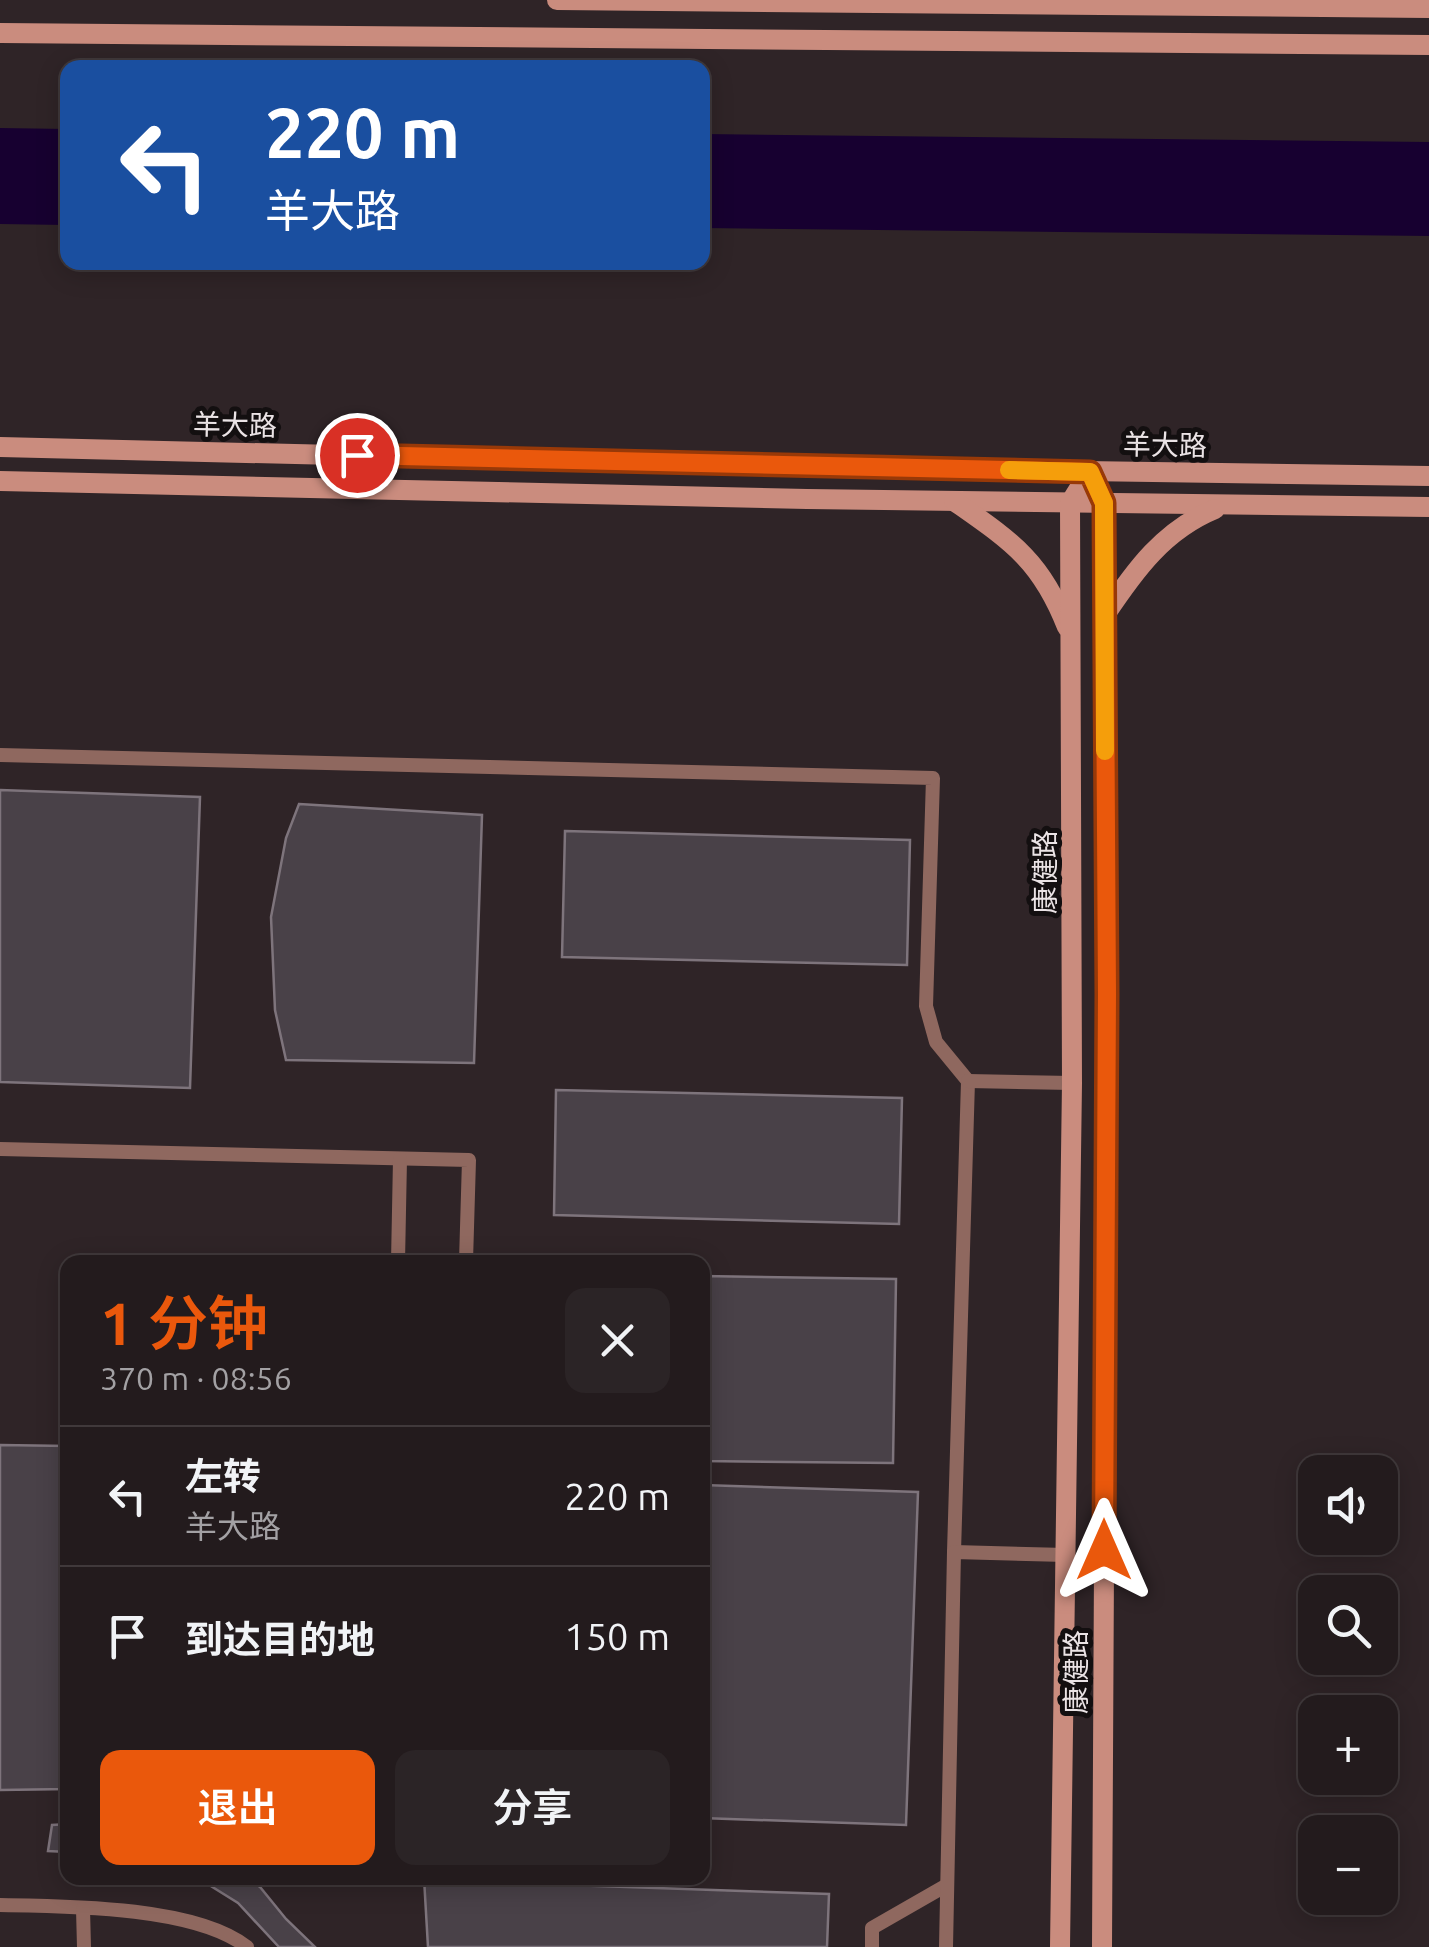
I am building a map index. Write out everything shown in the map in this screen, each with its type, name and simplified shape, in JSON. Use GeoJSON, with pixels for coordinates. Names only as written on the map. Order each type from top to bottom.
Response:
{"type":"FeatureCollection","features":[{"type":"Feature","properties":{"kind":"street"},"geometry":{"type":"LineString","coordinates":[[557,0],[1429,8]]}},
{"type":"Feature","properties":{"kind":"street"},"geometry":{"type":"LineString","coordinates":[[0,34],[1429,45]]}},
{"type":"Feature","properties":{"kind":"street","name":"羊大路"},"geometry":{"type":"LineString","coordinates":[[0,447],[1429,476]]}},
{"type":"Feature","properties":{"kind":"street"},"geometry":{"type":"LineString","coordinates":[[1070,503],[1090,472]]}},
{"type":"Feature","properties":{"kind":"street","name":"康健路"},"geometry":{"type":"LineString","coordinates":[[1090,472],[1104,503],[1107,994],[1102,1947]]}},
{"type":"Feature","properties":{"kind":"street"},"geometry":{"type":"LineString","coordinates":[[0,481],[1429,507]]}},
{"type":"Feature","properties":{"kind":"street","name":"康健路"},"geometry":{"type":"LineString","coordinates":[[954,501],[1002,536],[1042,574],[1072,638]]}},
{"type":"Feature","properties":{"kind":"street","name":"康健路"},"geometry":{"type":"LineString","coordinates":[[1060,1947],[1072,1083],[1070,503]]}},
{"type":"Feature","properties":{"kind":"street"},"geometry":{"type":"LineString","coordinates":[[1104,617],[1138,566],[1167,538],[1195,518],[1227,504]]}},
{"type":"Feature","properties":{"kind":"lane"},"geometry":{"type":"LineString","coordinates":[[0,755],[932,778],[926,1006],[936,1042],[968,1081],[946,1947]]}},
{"type":"Feature","properties":{"kind":"lane"},"geometry":{"type":"LineString","coordinates":[[968,1081],[1072,1083]]}},
{"type":"Feature","properties":{"kind":"lane"},"geometry":{"type":"LineString","coordinates":[[0,1149],[469,1160],[466,1255]]}},
{"type":"Feature","properties":{"kind":"lane"},"geometry":{"type":"LineString","coordinates":[[398,1255],[400,1159]]}},
{"type":"Feature","properties":{"kind":"lane"},"geometry":{"type":"LineString","coordinates":[[954,1552],[1066,1555]]}},
{"type":"Feature","properties":{"kind":"lane"},"geometry":{"type":"LineString","coordinates":[[872,1947],[872,1928],[947,1885]]}},
{"type":"Feature","properties":{"kind":"lane"},"geometry":{"type":"LineString","coordinates":[[0,1905],[83,1909],[193,1922],[232,1936],[246,1947]]}},
{"type":"Feature","properties":{"kind":"lane"},"geometry":{"type":"LineString","coordinates":[[83,1909],[84,1947]]}},
{"type":"Feature","properties":{"kind":"shaded area"},"geometry":{"type":"Polygon","coordinates":[[[0,128],[60,129],[60,225],[0,224],[0,128]]]}},
{"type":"Feature","properties":{"kind":"shaded area"},"geometry":{"type":"Polygon","coordinates":[[[710,134],[1429,142],[1429,236],[710,228],[710,134]]]}},
{"type":"Feature","properties":{"kind":"building"},"geometry":{"type":"Polygon","coordinates":[[[0,790],[200,797],[190,1088],[0,1082],[0,790]]]}},
{"type":"Feature","properties":{"kind":"building"},"geometry":{"type":"Polygon","coordinates":[[[299,804],[482,815],[474,1063],[286,1060],[275,1010],[271,917],[286,838],[299,804]]]}},
{"type":"Feature","properties":{"kind":"building"},"geometry":{"type":"Polygon","coordinates":[[[565,831],[910,840],[907,965],[562,957],[565,831]]]}},
{"type":"Feature","properties":{"kind":"building"},"geometry":{"type":"Polygon","coordinates":[[[556,1090],[902,1098],[899,1224],[554,1215],[556,1090]]]}},
{"type":"Feature","properties":{"kind":"building"},"geometry":{"type":"Polygon","coordinates":[[[710,1276],[896,1279],[893,1463],[710,1461],[710,1276]]]}},
{"type":"Feature","properties":{"kind":"building"},"geometry":{"type":"Polygon","coordinates":[[[0,1445],[60,1446],[60,1789],[0,1790],[0,1445]]]}},
{"type":"Feature","properties":{"kind":"building"},"geometry":{"type":"Polygon","coordinates":[[[710,1485],[918,1492],[906,1825],[710,1818],[710,1485]]]}},
{"type":"Feature","properties":{"kind":"building"},"geometry":{"type":"Polygon","coordinates":[[[60,1824],[60,1852],[48,1851],[52,1825],[60,1824]]]}},
{"type":"Feature","properties":{"kind":"building"},"geometry":{"type":"Polygon","coordinates":[[[209,1885],[257,1885],[315,1947],[279,1947],[238,1903],[209,1885]]]}},
{"type":"Feature","properties":{"kind":"building"},"geometry":{"type":"Polygon","coordinates":[[[424,1885],[570,1885],[829,1894],[827,1947],[428,1947],[424,1885]]]}},
{"type":"Feature","properties":{"kind":"slow traffic"},"geometry":{"type":"LineString","coordinates":[[1009,470],[1090,472],[1104,503],[1105,751]]}},
{"type":"Feature","properties":{"kind":"route"},"geometry":{"type":"LineString","coordinates":[[357,455],[1090,472],[1104,503],[1104,1550]]}}]}
